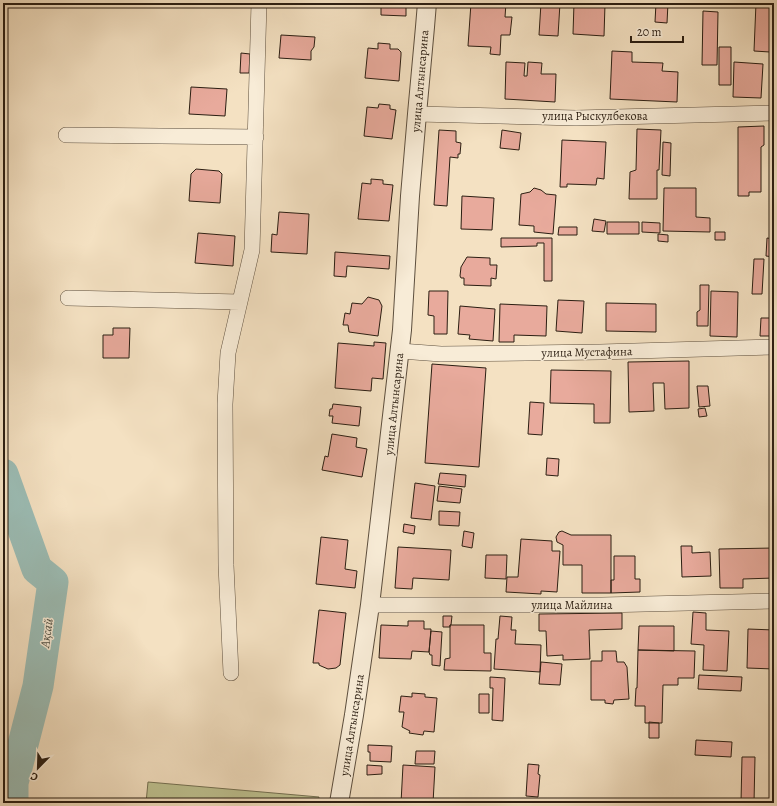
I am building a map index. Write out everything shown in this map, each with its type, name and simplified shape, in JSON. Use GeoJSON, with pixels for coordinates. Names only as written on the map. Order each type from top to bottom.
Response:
{"type":"FeatureCollection","features":[{"type":"Feature","properties":{"kind":"street"},"geometry":{"type":"LineString","coordinates":[[231,673],[226,565],[225,404],[228,353],[252,250],[259,3]]}},
{"type":"Feature","properties":{"kind":"street","name":"улица Алтынсарина"},"geometry":{"type":"LineString","coordinates":[[339,803],[354,715],[370,605],[400,352],[410,196],[427,3]]}},
{"type":"Feature","properties":{"kind":"street","name":"улица Рыскулбекова"},"geometry":{"type":"LineString","coordinates":[[417,114],[576,118],[774,113]]}},
{"type":"Feature","properties":{"kind":"street"},"geometry":{"type":"LineString","coordinates":[[66,135],[256,136]]}},
{"type":"Feature","properties":{"kind":"street"},"geometry":{"type":"LineString","coordinates":[[68,298],[240,302]]}},
{"type":"Feature","properties":{"kind":"street","name":"улица Мустафина"},"geometry":{"type":"LineString","coordinates":[[400,352],[441,354],[774,347]]}},
{"type":"Feature","properties":{"kind":"street","name":"улица Майлина"},"geometry":{"type":"LineString","coordinates":[[370,605],[602,605],[774,601]]}},
{"type":"Feature","properties":{"kind":"green space"},"geometry":{"type":"Polygon","coordinates":[[[148,782],[319,797],[318,803],[146,803],[148,782]]]}},
{"type":"Feature","properties":{"kind":"building"},"geometry":{"type":"Polygon","coordinates":[[[381,3],[406,3],[406,16],[381,15],[381,3]]]}},
{"type":"Feature","properties":{"kind":"building"},"geometry":{"type":"Polygon","coordinates":[[[471,3],[506,3],[505,17],[512,17],[510,35],[501,35],[500,55],[490,54],[491,47],[468,46],[471,3]]]}},
{"type":"Feature","properties":{"kind":"building"},"geometry":{"type":"Polygon","coordinates":[[[541,3],[560,3],[558,36],[539,35],[541,3]]]}},
{"type":"Feature","properties":{"kind":"building"},"geometry":{"type":"Polygon","coordinates":[[[574,3],[605,4],[604,36],[573,34],[574,3]]]}},
{"type":"Feature","properties":{"kind":"building"},"geometry":{"type":"Polygon","coordinates":[[[656,3],[668,3],[667,23],[655,22],[656,3]]]}},
{"type":"Feature","properties":{"kind":"building"},"geometry":{"type":"Polygon","coordinates":[[[756,3],[772,3],[770,52],[754,51],[756,3]]]}},
{"type":"Feature","properties":{"kind":"building"},"geometry":{"type":"Polygon","coordinates":[[[703,11],[718,12],[717,65],[702,65],[703,11]]]}},
{"type":"Feature","properties":{"kind":"building"},"geometry":{"type":"Polygon","coordinates":[[[281,35],[315,37],[314,47],[311,51],[311,60],[279,58],[281,35]]]}},
{"type":"Feature","properties":{"kind":"building"},"geometry":{"type":"Polygon","coordinates":[[[378,43],[390,44],[390,49],[398,49],[401,52],[399,81],[365,78],[368,48],[378,49],[378,43]]]}},
{"type":"Feature","properties":{"kind":"building"},"geometry":{"type":"Polygon","coordinates":[[[719,47],[731,47],[731,85],[719,85],[719,47]]]}},
{"type":"Feature","properties":{"kind":"building"},"geometry":{"type":"Polygon","coordinates":[[[612,51],[632,52],[632,62],[663,63],[662,71],[678,72],[677,102],[610,99],[612,51]]]}},
{"type":"Feature","properties":{"kind":"building"},"geometry":{"type":"Polygon","coordinates":[[[241,53],[250,54],[249,73],[240,73],[241,53]]]}},
{"type":"Feature","properties":{"kind":"building"},"geometry":{"type":"Polygon","coordinates":[[[774,58],[774,87],[772,86],[774,58]]]}},
{"type":"Feature","properties":{"kind":"building"},"geometry":{"type":"Polygon","coordinates":[[[506,62],[525,63],[524,76],[527,76],[528,62],[542,63],[541,74],[556,74],[555,102],[505,99],[506,62]]]}},
{"type":"Feature","properties":{"kind":"building"},"geometry":{"type":"Polygon","coordinates":[[[734,62],[763,64],[761,98],[733,97],[734,62]]]}},
{"type":"Feature","properties":{"kind":"building"},"geometry":{"type":"Polygon","coordinates":[[[191,87],[227,89],[225,116],[189,114],[191,87]]]}},
{"type":"Feature","properties":{"kind":"building"},"geometry":{"type":"Polygon","coordinates":[[[379,104],[390,105],[390,109],[396,110],[392,139],[364,136],[367,107],[378,108],[379,104]]]}},
{"type":"Feature","properties":{"kind":"building"},"geometry":{"type":"Polygon","coordinates":[[[764,126],[764,145],[761,147],[761,192],[749,192],[749,196],[738,196],[738,127],[764,126]]]}},
{"type":"Feature","properties":{"kind":"building"},"geometry":{"type":"Polygon","coordinates":[[[637,129],[661,130],[659,170],[657,170],[657,199],[629,199],[630,172],[636,170],[637,129]]]}},
{"type":"Feature","properties":{"kind":"building"},"geometry":{"type":"Polygon","coordinates":[[[439,130],[456,131],[456,142],[461,143],[458,158],[450,157],[447,206],[434,205],[439,130]]]}},
{"type":"Feature","properties":{"kind":"building"},"geometry":{"type":"Polygon","coordinates":[[[502,130],[521,133],[519,150],[500,148],[502,130]]]}},
{"type":"Feature","properties":{"kind":"building"},"geometry":{"type":"Polygon","coordinates":[[[562,140],[606,142],[604,179],[597,178],[596,185],[567,184],[567,187],[560,187],[562,140]]]}},
{"type":"Feature","properties":{"kind":"building"},"geometry":{"type":"Polygon","coordinates":[[[663,142],[671,143],[670,176],[662,175],[663,142]]]}},
{"type":"Feature","properties":{"kind":"building"},"geometry":{"type":"Polygon","coordinates":[[[196,169],[219,171],[222,174],[220,203],[189,201],[191,174],[196,169]]]}},
{"type":"Feature","properties":{"kind":"building"},"geometry":{"type":"Polygon","coordinates":[[[371,179],[383,180],[383,184],[393,185],[389,221],[358,219],[362,183],[371,184],[371,179]]]}},
{"type":"Feature","properties":{"kind":"building"},"geometry":{"type":"Polygon","coordinates":[[[534,188],[541,190],[546,194],[556,195],[553,234],[534,232],[534,226],[519,225],[521,194],[530,192],[534,188]]]}},
{"type":"Feature","properties":{"kind":"building"},"geometry":{"type":"Polygon","coordinates":[[[664,188],[696,188],[696,217],[710,218],[710,232],[663,231],[664,188]]]}},
{"type":"Feature","properties":{"kind":"building"},"geometry":{"type":"Polygon","coordinates":[[[462,196],[494,198],[492,230],[461,229],[462,196]]]}},
{"type":"Feature","properties":{"kind":"building"},"geometry":{"type":"Polygon","coordinates":[[[279,212],[309,214],[307,254],[271,252],[272,234],[277,235],[279,212]]]}},
{"type":"Feature","properties":{"kind":"building"},"geometry":{"type":"Polygon","coordinates":[[[594,219],[606,221],[604,232],[592,231],[594,219]]]}},
{"type":"Feature","properties":{"kind":"building"},"geometry":{"type":"Polygon","coordinates":[[[607,222],[639,222],[639,234],[607,234],[607,222]]]}},
{"type":"Feature","properties":{"kind":"building"},"geometry":{"type":"Polygon","coordinates":[[[642,222],[660,223],[660,233],[642,232],[642,222]]]}},
{"type":"Feature","properties":{"kind":"building"},"geometry":{"type":"Polygon","coordinates":[[[559,227],[577,227],[577,235],[558,235],[559,227]]]}},
{"type":"Feature","properties":{"kind":"building"},"geometry":{"type":"Polygon","coordinates":[[[715,232],[725,232],[725,240],[715,240],[715,232]]]}},
{"type":"Feature","properties":{"kind":"building"},"geometry":{"type":"Polygon","coordinates":[[[198,233],[235,236],[233,266],[195,263],[198,233]]]}},
{"type":"Feature","properties":{"kind":"building"},"geometry":{"type":"Polygon","coordinates":[[[658,234],[668,235],[668,242],[658,241],[658,234]]]}},
{"type":"Feature","properties":{"kind":"building"},"geometry":{"type":"Polygon","coordinates":[[[501,238],[552,238],[552,281],[544,281],[544,243],[537,243],[537,246],[501,247],[501,238]]]}},
{"type":"Feature","properties":{"kind":"building"},"geometry":{"type":"Polygon","coordinates":[[[767,238],[774,239],[774,257],[766,256],[767,238]]]}},
{"type":"Feature","properties":{"kind":"building"},"geometry":{"type":"Polygon","coordinates":[[[335,252],[390,256],[389,269],[347,266],[346,277],[334,276],[335,252]]]}},
{"type":"Feature","properties":{"kind":"building"},"geometry":{"type":"Polygon","coordinates":[[[467,257],[490,258],[490,265],[497,265],[496,279],[491,278],[491,286],[464,285],[464,278],[461,278],[460,276],[461,267],[467,257]]]}},
{"type":"Feature","properties":{"kind":"building"},"geometry":{"type":"Polygon","coordinates":[[[754,259],[764,259],[762,294],[752,294],[754,259]]]}},
{"type":"Feature","properties":{"kind":"building"},"geometry":{"type":"Polygon","coordinates":[[[700,285],[709,285],[708,326],[697,326],[697,312],[700,310],[700,285]]]}},
{"type":"Feature","properties":{"kind":"building"},"geometry":{"type":"Polygon","coordinates":[[[429,291],[448,291],[447,334],[434,334],[434,316],[428,315],[429,291]]]}},
{"type":"Feature","properties":{"kind":"building"},"geometry":{"type":"Polygon","coordinates":[[[711,291],[738,292],[737,337],[710,336],[711,291]]]}},
{"type":"Feature","properties":{"kind":"building"},"geometry":{"type":"Polygon","coordinates":[[[368,297],[379,300],[382,306],[378,336],[349,332],[348,325],[343,325],[345,313],[350,314],[352,303],[362,304],[368,297]]]}},
{"type":"Feature","properties":{"kind":"building"},"geometry":{"type":"Polygon","coordinates":[[[558,300],[584,301],[582,333],[556,331],[558,300]]]}},
{"type":"Feature","properties":{"kind":"building"},"geometry":{"type":"Polygon","coordinates":[[[606,303],[656,304],[656,332],[606,331],[606,303]]]}},
{"type":"Feature","properties":{"kind":"building"},"geometry":{"type":"Polygon","coordinates":[[[500,304],[547,306],[546,336],[514,335],[514,342],[499,342],[500,304]]]}},
{"type":"Feature","properties":{"kind":"building"},"geometry":{"type":"Polygon","coordinates":[[[460,306],[495,309],[493,341],[469,339],[470,335],[458,334],[460,306]]]}},
{"type":"Feature","properties":{"kind":"building"},"geometry":{"type":"Polygon","coordinates":[[[761,318],[774,318],[774,336],[760,336],[761,318]]]}},
{"type":"Feature","properties":{"kind":"building"},"geometry":{"type":"Polygon","coordinates":[[[113,328],[130,328],[129,358],[103,358],[103,335],[113,335],[113,328]]]}},
{"type":"Feature","properties":{"kind":"building"},"geometry":{"type":"Polygon","coordinates":[[[374,342],[386,343],[383,379],[372,378],[371,391],[335,388],[338,343],[374,346],[374,342]]]}},
{"type":"Feature","properties":{"kind":"building"},"geometry":{"type":"Polygon","coordinates":[[[689,361],[689,408],[665,409],[664,383],[653,383],[654,411],[629,412],[628,362],[689,361]]]}},
{"type":"Feature","properties":{"kind":"building"},"geometry":{"type":"Polygon","coordinates":[[[432,364],[486,368],[479,467],[425,463],[432,364]]]}},
{"type":"Feature","properties":{"kind":"building"},"geometry":{"type":"Polygon","coordinates":[[[551,370],[611,371],[610,423],[594,423],[594,404],[550,403],[551,370]]]}},
{"type":"Feature","properties":{"kind":"building"},"geometry":{"type":"Polygon","coordinates":[[[697,386],[708,386],[710,406],[699,407],[697,386]]]}},
{"type":"Feature","properties":{"kind":"building"},"geometry":{"type":"Polygon","coordinates":[[[530,402],[544,403],[542,435],[528,434],[530,402]]]}},
{"type":"Feature","properties":{"kind":"building"},"geometry":{"type":"Polygon","coordinates":[[[333,404],[361,407],[359,426],[332,423],[333,416],[329,416],[330,409],[332,409],[333,404]]]}},
{"type":"Feature","properties":{"kind":"building"},"geometry":{"type":"Polygon","coordinates":[[[705,408],[707,416],[699,417],[698,409],[705,408]]]}},
{"type":"Feature","properties":{"kind":"building"},"geometry":{"type":"Polygon","coordinates":[[[332,434],[357,438],[356,447],[367,449],[362,477],[322,470],[325,456],[328,457],[332,434]]]}},
{"type":"Feature","properties":{"kind":"building"},"geometry":{"type":"Polygon","coordinates":[[[547,458],[559,459],[558,476],[546,475],[547,458]]]}},
{"type":"Feature","properties":{"kind":"building"},"geometry":{"type":"Polygon","coordinates":[[[440,473],[466,475],[465,487],[438,484],[440,473]]]}},
{"type":"Feature","properties":{"kind":"building"},"geometry":{"type":"Polygon","coordinates":[[[415,483],[435,486],[431,520],[411,518],[415,483]]]}},
{"type":"Feature","properties":{"kind":"building"},"geometry":{"type":"Polygon","coordinates":[[[439,486],[462,489],[460,503],[437,501],[439,486]]]}},
{"type":"Feature","properties":{"kind":"building"},"geometry":{"type":"Polygon","coordinates":[[[439,511],[460,512],[459,526],[439,525],[439,511]]]}},
{"type":"Feature","properties":{"kind":"building"},"geometry":{"type":"Polygon","coordinates":[[[404,524],[415,526],[414,534],[403,532],[404,524]]]}},
{"type":"Feature","properties":{"kind":"building"},"geometry":{"type":"Polygon","coordinates":[[[464,531],[474,533],[472,548],[462,546],[464,531]]]}},
{"type":"Feature","properties":{"kind":"building"},"geometry":{"type":"Polygon","coordinates":[[[562,531],[571,535],[611,535],[611,593],[582,593],[582,565],[563,565],[563,545],[557,542],[556,537],[559,532],[562,531]]]}},
{"type":"Feature","properties":{"kind":"building"},"geometry":{"type":"Polygon","coordinates":[[[321,537],[348,540],[345,569],[357,571],[355,588],[316,584],[321,537]]]}},
{"type":"Feature","properties":{"kind":"building"},"geometry":{"type":"Polygon","coordinates":[[[521,539],[552,541],[552,551],[560,551],[557,592],[541,591],[541,594],[506,592],[507,577],[518,577],[521,539]]]}},
{"type":"Feature","properties":{"kind":"building"},"geometry":{"type":"Polygon","coordinates":[[[681,546],[692,546],[692,553],[710,552],[711,576],[682,577],[681,546]]]}},
{"type":"Feature","properties":{"kind":"building"},"geometry":{"type":"Polygon","coordinates":[[[398,547],[451,550],[449,580],[413,578],[412,589],[395,588],[398,547]]]}},
{"type":"Feature","properties":{"kind":"building"},"geometry":{"type":"Polygon","coordinates":[[[774,548],[774,578],[743,579],[743,588],[720,588],[719,549],[774,548]]]}},
{"type":"Feature","properties":{"kind":"building"},"geometry":{"type":"Polygon","coordinates":[[[486,555],[507,555],[506,579],[485,578],[486,555]]]}},
{"type":"Feature","properties":{"kind":"building"},"geometry":{"type":"Polygon","coordinates":[[[614,556],[635,556],[635,579],[640,579],[640,592],[611,593],[611,580],[614,580],[614,556]]]}},
{"type":"Feature","properties":{"kind":"building"},"geometry":{"type":"Polygon","coordinates":[[[319,610],[346,613],[340,665],[336,668],[328,669],[319,665],[319,663],[313,663],[319,610]]]}},
{"type":"Feature","properties":{"kind":"building"},"geometry":{"type":"Polygon","coordinates":[[[693,612],[706,613],[706,630],[729,631],[727,671],[703,670],[704,645],[691,644],[693,612]]]}},
{"type":"Feature","properties":{"kind":"building"},"geometry":{"type":"Polygon","coordinates":[[[622,613],[622,629],[589,630],[590,659],[563,660],[563,655],[547,656],[546,631],[539,631],[539,614],[622,613]]]}},
{"type":"Feature","properties":{"kind":"building"},"geometry":{"type":"Polygon","coordinates":[[[443,616],[452,616],[450,627],[443,627],[443,616]]]}},
{"type":"Feature","properties":{"kind":"building"},"geometry":{"type":"Polygon","coordinates":[[[500,616],[512,617],[511,630],[516,630],[515,644],[541,645],[540,672],[494,669],[496,639],[498,639],[500,616]]]}},
{"type":"Feature","properties":{"kind":"building"},"geometry":{"type":"Polygon","coordinates":[[[408,621],[424,621],[424,629],[431,629],[429,652],[412,651],[411,659],[379,658],[381,625],[408,626],[408,621]]]}},
{"type":"Feature","properties":{"kind":"building"},"geometry":{"type":"Polygon","coordinates":[[[450,625],[484,625],[484,653],[491,653],[491,671],[444,670],[445,659],[450,658],[450,625]]]}},
{"type":"Feature","properties":{"kind":"building"},"geometry":{"type":"Polygon","coordinates":[[[639,626],[674,626],[674,651],[638,650],[639,626]]]}},
{"type":"Feature","properties":{"kind":"building"},"geometry":{"type":"Polygon","coordinates":[[[748,629],[774,630],[774,669],[747,668],[748,629]]]}},
{"type":"Feature","properties":{"kind":"building"},"geometry":{"type":"Polygon","coordinates":[[[431,631],[442,632],[440,666],[432,665],[432,655],[430,655],[429,652],[431,631]]]}},
{"type":"Feature","properties":{"kind":"building"},"geometry":{"type":"Polygon","coordinates":[[[638,650],[695,651],[694,678],[678,678],[678,685],[663,685],[662,723],[645,723],[645,706],[635,706],[638,650]]]}},
{"type":"Feature","properties":{"kind":"building"},"geometry":{"type":"Polygon","coordinates":[[[602,651],[616,651],[617,662],[624,662],[627,667],[629,699],[614,700],[613,704],[605,703],[605,700],[591,700],[591,661],[602,661],[602,651]]]}},
{"type":"Feature","properties":{"kind":"building"},"geometry":{"type":"Polygon","coordinates":[[[541,662],[562,664],[560,685],[539,684],[541,662]]]}},
{"type":"Feature","properties":{"kind":"building"},"geometry":{"type":"Polygon","coordinates":[[[699,675],[742,677],[741,691],[698,689],[699,675]]]}},
{"type":"Feature","properties":{"kind":"building"},"geometry":{"type":"Polygon","coordinates":[[[490,677],[505,678],[503,721],[492,720],[493,688],[490,688],[490,677]]]}},
{"type":"Feature","properties":{"kind":"building"},"geometry":{"type":"Polygon","coordinates":[[[412,693],[425,694],[425,697],[437,698],[434,732],[424,731],[423,735],[409,733],[410,731],[402,727],[404,712],[399,712],[401,696],[412,697],[412,693]]]}},
{"type":"Feature","properties":{"kind":"building"},"geometry":{"type":"Polygon","coordinates":[[[479,694],[489,694],[489,713],[479,713],[479,694]]]}},
{"type":"Feature","properties":{"kind":"building"},"geometry":{"type":"Polygon","coordinates":[[[649,722],[659,723],[659,738],[649,738],[649,722]]]}},
{"type":"Feature","properties":{"kind":"building"},"geometry":{"type":"Polygon","coordinates":[[[696,740],[732,742],[731,757],[695,755],[696,740]]]}},
{"type":"Feature","properties":{"kind":"building"},"geometry":{"type":"Polygon","coordinates":[[[368,745],[392,746],[391,762],[370,761],[368,745]]]}},
{"type":"Feature","properties":{"kind":"building"},"geometry":{"type":"Polygon","coordinates":[[[416,751],[435,751],[434,764],[415,764],[416,751]]]}},
{"type":"Feature","properties":{"kind":"building"},"geometry":{"type":"Polygon","coordinates":[[[742,757],[755,757],[754,803],[741,803],[742,757]]]}},
{"type":"Feature","properties":{"kind":"building"},"geometry":{"type":"Polygon","coordinates":[[[528,764],[539,765],[538,774],[540,775],[538,797],[526,796],[528,764]]]}},
{"type":"Feature","properties":{"kind":"building"},"geometry":{"type":"Polygon","coordinates":[[[367,765],[382,766],[382,774],[367,775],[367,765]]]}},
{"type":"Feature","properties":{"kind":"building"},"geometry":{"type":"Polygon","coordinates":[[[403,765],[435,767],[433,803],[401,803],[403,765]]]}},
{"type":"Feature","properties":{"kind":"waterway","name":"Ақсай"},"geometry":{"type":"LineString","coordinates":[[3,474],[37,569],[53,582],[38,686],[13,783],[13,803]]}}]}
